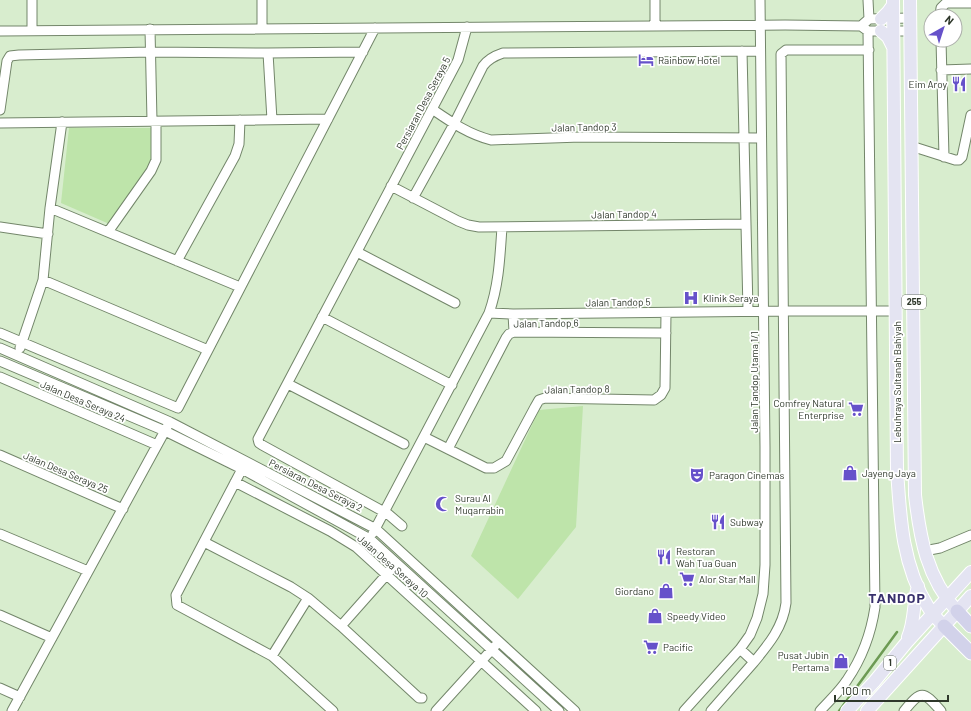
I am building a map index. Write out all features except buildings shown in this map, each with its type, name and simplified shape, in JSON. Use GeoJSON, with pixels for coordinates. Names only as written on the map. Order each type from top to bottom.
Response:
{"type":"FeatureCollection","features":[{"type":"Feature","properties":{"kind":"highway"},"geometry":{"type":"LineString","coordinates":[[957,612],[971,626]]}},
{"type":"Feature","properties":{"kind":"highway"},"geometry":{"type":"LineString","coordinates":[[944,626],[971,653]]}},
{"type":"Feature","properties":{"kind":"main road","name":"Lebuhraya Sultanah Bahiyah"},"geometry":{"type":"LineString","coordinates":[[910,0],[910,146],[915,495],[918,524],[924,551],[931,571],[946,599],[957,612]]}},
{"type":"Feature","properties":{"kind":"main road","name":"Lebuhraya Sultanah Bahiyah"},"geometry":{"type":"LineString","coordinates":[[893,2],[881,19],[894,32],[897,469],[900,520],[907,556],[918,586],[928,607],[944,626]]}},
{"type":"Feature","properties":{"kind":"main road"},"geometry":{"type":"LineString","coordinates":[[881,31],[891,41],[894,50]]}},
{"type":"Feature","properties":{"kind":"main road"},"geometry":{"type":"LineString","coordinates":[[931,571],[941,580],[948,582],[956,581],[968,575]]}},
{"type":"Feature","properties":{"kind":"main road","name":"1"},"geometry":{"type":"LineString","coordinates":[[847,711],[968,575]]}},
{"type":"Feature","properties":{"kind":"main road"},"geometry":{"type":"LineString","coordinates":[[907,642],[913,621],[914,599],[918,586]]}},
{"type":"Feature","properties":{"kind":"main road","name":"1"},"geometry":{"type":"LineString","coordinates":[[867,711],[971,596]]}},
{"type":"Feature","properties":{"kind":"street"},"geometry":{"type":"LineString","coordinates":[[32,0],[32,30]]}},
{"type":"Feature","properties":{"kind":"street"},"geometry":{"type":"LineString","coordinates":[[262,0],[262,29]]}},
{"type":"Feature","properties":{"kind":"street"},"geometry":{"type":"LineString","coordinates":[[655,0],[655,25]]}},
{"type":"Feature","properties":{"kind":"street","name":"Jalan Tandop Utama 1/1"},"geometry":{"type":"LineString","coordinates":[[684,711],[740,649],[750,635],[757,618],[763,594],[764,311],[760,138],[760,0]]}},
{"type":"Feature","properties":{"kind":"street"},"geometry":{"type":"LineString","coordinates":[[868,0],[881,19]]}},
{"type":"Feature","properties":{"kind":"street"},"geometry":{"type":"LineString","coordinates":[[941,8],[946,3],[971,3]]}},
{"type":"Feature","properties":{"kind":"street"},"geometry":{"type":"LineString","coordinates":[[865,29],[881,19],[910,18]]}},
{"type":"Feature","properties":{"kind":"street"},"geometry":{"type":"LineString","coordinates":[[0,30],[760,25],[865,29],[894,32],[910,31]]}},
{"type":"Feature","properties":{"kind":"street","name":"Persiaran Desa Seraya 5"},"geometry":{"type":"LineString","coordinates":[[385,512],[259,443],[258,439],[458,60],[467,27]]}},
{"type":"Feature","properties":{"kind":"street"},"geometry":{"type":"LineString","coordinates":[[0,332],[22,343],[178,408],[375,28]]}},
{"type":"Feature","properties":{"kind":"street"},"geometry":{"type":"LineString","coordinates":[[108,232],[151,171],[156,160],[150,29]]}},
{"type":"Feature","properties":{"kind":"street"},"geometry":{"type":"LineString","coordinates":[[820,711],[847,681],[857,664],[866,646],[872,627],[875,607],[869,50],[865,29]]}},
{"type":"Feature","properties":{"kind":"street"},"geometry":{"type":"LineString","coordinates":[[941,48],[944,157]]}},
{"type":"Feature","properties":{"kind":"street"},"geometry":{"type":"LineString","coordinates":[[711,711],[774,638],[785,611],[786,603],[781,54],[786,50],[869,50]]}},
{"type":"Feature","properties":{"kind":"street"},"geometry":{"type":"LineString","coordinates":[[742,51],[748,311]]}},
{"type":"Feature","properties":{"kind":"street"},"geometry":{"type":"LineString","coordinates":[[413,198],[454,124],[483,66],[488,60],[503,53],[760,51]]}},
{"type":"Feature","properties":{"kind":"street"},"geometry":{"type":"LineString","coordinates":[[0,110],[6,62],[10,56],[150,52],[363,52]]}},
{"type":"Feature","properties":{"kind":"street"},"geometry":{"type":"LineString","coordinates":[[268,53],[272,120]]}},
{"type":"Feature","properties":{"kind":"street"},"geometry":{"type":"LineString","coordinates":[[941,70],[971,69]]}},
{"type":"Feature","properties":{"kind":"street","name":"Jalan Tandop 3"},"geometry":{"type":"LineString","coordinates":[[432,109],[454,124],[478,137],[491,140],[581,137],[760,138]]}},
{"type":"Feature","properties":{"kind":"street"},"geometry":{"type":"LineString","coordinates":[[910,146],[957,161],[961,159],[971,115]]}},
{"type":"Feature","properties":{"kind":"street"},"geometry":{"type":"LineString","coordinates":[[0,123],[328,119]]}},
{"type":"Feature","properties":{"kind":"street"},"geometry":{"type":"LineString","coordinates":[[177,261],[235,156],[239,144],[240,120]]}},
{"type":"Feature","properties":{"kind":"street"},"geometry":{"type":"LineString","coordinates":[[18,355],[43,280],[50,208],[62,122]]}},
{"type":"Feature","properties":{"kind":"street","name":"Jalan Tandop 4"},"geometry":{"type":"LineString","coordinates":[[392,186],[468,225],[479,227],[746,224]]}},
{"type":"Feature","properties":{"kind":"street"},"geometry":{"type":"LineString","coordinates":[[50,208],[240,288]]}},
{"type":"Feature","properties":{"kind":"street"},"geometry":{"type":"LineString","coordinates":[[0,227],[48,234]]}},
{"type":"Feature","properties":{"kind":"street"},"geometry":{"type":"LineString","coordinates":[[370,539],[489,313],[496,289],[502,227]]}},
{"type":"Feature","properties":{"kind":"street"},"geometry":{"type":"LineString","coordinates":[[357,252],[455,303]]}},
{"type":"Feature","properties":{"kind":"street"},"geometry":{"type":"LineString","coordinates":[[43,280],[208,350]]}},
{"type":"Feature","properties":{"kind":"street","name":"Jalan Tandop 5"},"geometry":{"type":"LineString","coordinates":[[489,313],[896,311]]}},
{"type":"Feature","properties":{"kind":"street"},"geometry":{"type":"LineString","coordinates":[[666,313],[666,333]]}},
{"type":"Feature","properties":{"kind":"street"},"geometry":{"type":"LineString","coordinates":[[513,314],[514,332]]}},
{"type":"Feature","properties":{"kind":"street"},"geometry":{"type":"LineString","coordinates":[[322,317],[452,385]]}},
{"type":"Feature","properties":{"kind":"street","name":"Jalan Tandop 6"},"geometry":{"type":"LineString","coordinates":[[448,449],[509,334],[514,332],[666,333]]}},
{"type":"Feature","properties":{"kind":"street","name":"Jalan Tandop 8"},"geometry":{"type":"LineString","coordinates":[[448,449],[486,468],[494,468],[506,461],[539,400],[545,398],[654,400],[661,395],[665,388],[666,333]]}},
{"type":"Feature","properties":{"kind":"street","name":"Persiaran Desa Seraya 2"},"geometry":{"type":"LineString","coordinates":[[0,348],[170,422],[376,529],[575,711]]}},
{"type":"Feature","properties":{"kind":"street","name":"Persiaran Desa Seraya 2"},"geometry":{"type":"LineString","coordinates":[[0,361],[165,431],[242,469],[370,539],[559,711]]}},
{"type":"Feature","properties":{"kind":"street","name":"Jalan Desa Seraya 24"},"geometry":{"type":"LineString","coordinates":[[0,377],[157,445]]}},
{"type":"Feature","properties":{"kind":"street"},"geometry":{"type":"LineString","coordinates":[[288,384],[404,444]]}},
{"type":"Feature","properties":{"kind":"street"},"geometry":{"type":"LineString","coordinates":[[12,711],[170,422]]}},
{"type":"Feature","properties":{"kind":"street"},"geometry":{"type":"LineString","coordinates":[[424,437],[448,449]]}},
{"type":"Feature","properties":{"kind":"street","name":"Jalan Desa Seraya 25"},"geometry":{"type":"LineString","coordinates":[[0,455],[123,508]]}},
{"type":"Feature","properties":{"kind":"street"},"geometry":{"type":"LineString","coordinates":[[242,469],[176,595],[177,604],[272,656],[333,711]]}},
{"type":"Feature","properties":{"kind":"street","name":"Jalan Desa Seraya 10"},"geometry":{"type":"LineString","coordinates":[[235,482],[343,538],[356,547],[536,711]]}},
{"type":"Feature","properties":{"kind":"street"},"geometry":{"type":"LineString","coordinates":[[385,512],[402,526]]}},
{"type":"Feature","properties":{"kind":"street"},"geometry":{"type":"LineString","coordinates":[[0,534],[88,571]]}},
{"type":"Feature","properties":{"kind":"street"},"geometry":{"type":"LineString","coordinates":[[924,551],[940,548],[971,535]]}},
{"type":"Feature","properties":{"kind":"street"},"geometry":{"type":"LineString","coordinates":[[204,542],[291,587],[308,598],[341,626],[419,698],[422,698]]}},
{"type":"Feature","properties":{"kind":"street"},"geometry":{"type":"LineString","coordinates":[[341,626],[396,564]]}},
{"type":"Feature","properties":{"kind":"street"},"geometry":{"type":"LineString","coordinates":[[272,656],[308,598]]}},
{"type":"Feature","properties":{"kind":"street"},"geometry":{"type":"LineString","coordinates":[[0,615],[52,638]]}},
{"type":"Feature","properties":{"kind":"street"},"geometry":{"type":"LineString","coordinates":[[436,711],[499,642]]}},
{"type":"Feature","properties":{"kind":"street"},"geometry":{"type":"LineString","coordinates":[[740,649],[754,662]]}},
{"type":"Feature","properties":{"kind":"street"},"geometry":{"type":"LineString","coordinates":[[0,688],[20,697]]}},
{"type":"Feature","properties":{"kind":"street"},"geometry":{"type":"LineString","coordinates":[[904,711],[915,698],[922,695],[927,696],[941,711]]}},
{"type":"Feature","properties":{"kind":"green space"},"geometry":{"type":"Polygon","coordinates":[[[69,128],[153,128],[153,159],[114,226],[61,203],[69,128]]]}},
{"type":"Feature","properties":{"kind":"green space"},"geometry":{"type":"Polygon","coordinates":[[[583,406],[576,527],[518,599],[471,556],[539,410],[583,406]]]}},
{"type":"Feature","properties":{"kind":"waterway"},"geometry":{"type":"LineString","coordinates":[[839,711],[897,632]]}},
{"type":"Feature","properties":{"kind":"place","name":"Rainbow Hotel"},"geometry":{"type":"Point","coordinates":[646,60]}},
{"type":"Feature","properties":{"kind":"place","name":"Eim Aroy"},"geometry":{"type":"Point","coordinates":[959,84]}},
{"type":"Feature","properties":{"kind":"place","name":"Klinik Seraya"},"geometry":{"type":"Point","coordinates":[691,298]}},
{"type":"Feature","properties":{"kind":"place","name":"Comfrey Natural Enterprise"},"geometry":{"type":"Point","coordinates":[856,409]}},
{"type":"Feature","properties":{"kind":"place","name":"Jayeng Jaya"},"geometry":{"type":"Point","coordinates":[850,473]}},
{"type":"Feature","properties":{"kind":"place","name":"Paragon Cinemas"},"geometry":{"type":"Point","coordinates":[697,475]}},
{"type":"Feature","properties":{"kind":"place","name":"Surau Al Muqarrabin"},"geometry":{"type":"Point","coordinates":[443,504]}},
{"type":"Feature","properties":{"kind":"place","name":"Subway"},"geometry":{"type":"Point","coordinates":[718,522]}},
{"type":"Feature","properties":{"kind":"place","name":"Restoran Wah Tua Guan"},"geometry":{"type":"Point","coordinates":[664,557]}},
{"type":"Feature","properties":{"kind":"place","name":"Alor Star Mall"},"geometry":{"type":"Point","coordinates":[687,579]}},
{"type":"Feature","properties":{"kind":"place","name":"Giordano"},"geometry":{"type":"Point","coordinates":[666,591]}},
{"type":"Feature","properties":{"kind":"place","name":"Speedy Video"},"geometry":{"type":"Point","coordinates":[655,616]}},
{"type":"Feature","properties":{"kind":"place","name":"Pacific"},"geometry":{"type":"Point","coordinates":[651,647]}},
{"type":"Feature","properties":{"kind":"place","name":"Pusat Jubin Pertama"},"geometry":{"type":"Point","coordinates":[841,661]}},
{"type":"Feature","properties":{"kind":"district","name":"TANDOP"},"geometry":{"type":"Point","coordinates":[897,598]}}]}
